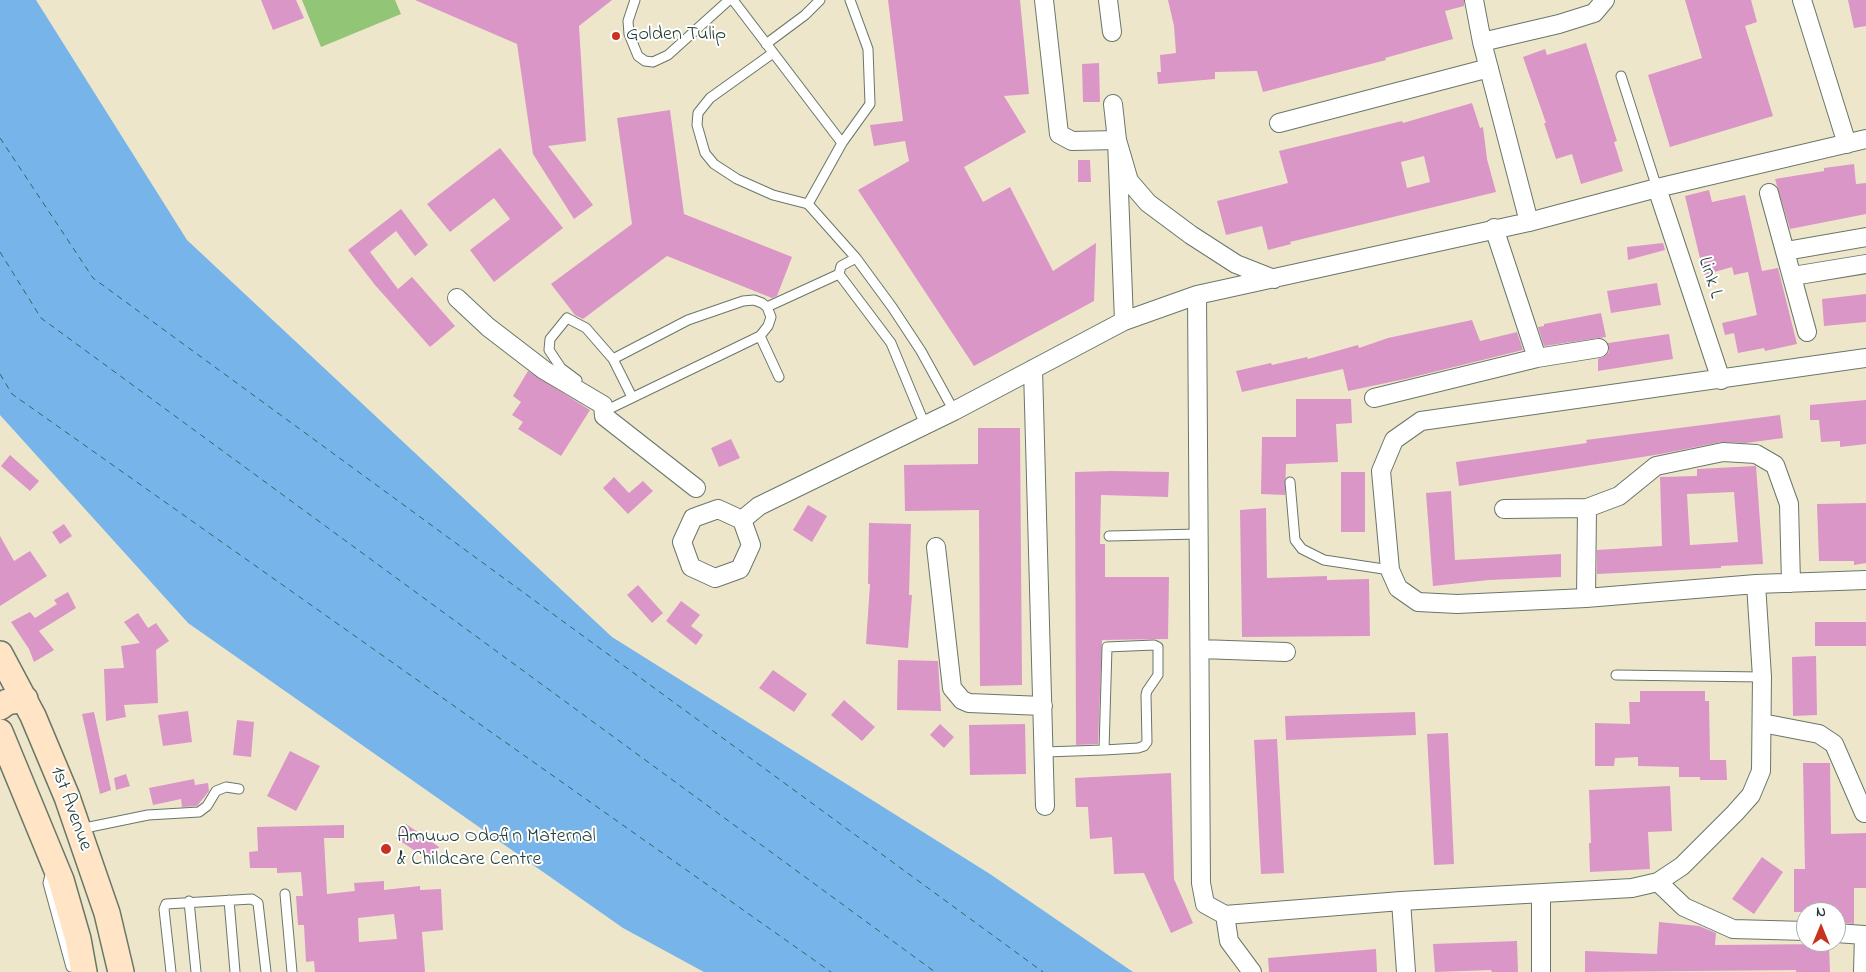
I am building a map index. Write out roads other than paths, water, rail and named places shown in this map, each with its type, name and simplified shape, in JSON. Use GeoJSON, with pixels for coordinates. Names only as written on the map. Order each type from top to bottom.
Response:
{"type":"FeatureCollection","features":[{"type":"Feature","properties":{"kind":"main road","name":"1st Avenue"},"geometry":{"type":"LineString","coordinates":[[0,654],[29,707],[78,829],[107,912],[121,972]]}},
{"type":"Feature","properties":{"kind":"main road"},"geometry":{"type":"LineString","coordinates":[[0,706],[7,702],[29,707]]}},
{"type":"Feature","properties":{"kind":"main road"},"geometry":{"type":"LineString","coordinates":[[0,731],[29,707]]}},
{"type":"Feature","properties":{"kind":"main road","name":"1st Avenue"},"geometry":{"type":"LineString","coordinates":[[0,731],[61,880],[78,939],[84,972]]}},
{"type":"Feature","properties":{"kind":"street"},"geometry":{"type":"LineString","coordinates":[[1044,0],[1059,134],[1072,141],[1117,140]]}},
{"type":"Feature","properties":{"kind":"street"},"geometry":{"type":"LineString","coordinates":[[1108,0],[1112,32]]}},
{"type":"Feature","properties":{"kind":"street"},"geometry":{"type":"LineString","coordinates":[[1474,0],[1482,42],[1529,222]]}},
{"type":"Feature","properties":{"kind":"street"},"geometry":{"type":"LineString","coordinates":[[1482,42],[1559,24],[1594,13],[1605,0]]}},
{"type":"Feature","properties":{"kind":"street"},"geometry":{"type":"LineString","coordinates":[[1802,0],[1847,144]]}},
{"type":"Feature","properties":{"kind":"street"},"geometry":{"type":"LineString","coordinates":[[1279,123],[1489,68]]}},
{"type":"Feature","properties":{"kind":"street"},"geometry":{"type":"LineString","coordinates":[[1113,104],[1117,140],[1124,321]]}},
{"type":"Feature","properties":{"kind":"street"},"geometry":{"type":"LineString","coordinates":[[742,520],[759,506],[954,411],[1124,321],[1197,295],[1494,228],[1529,222],[1657,188],[1866,139]]}},
{"type":"Feature","properties":{"kind":"street"},"geometry":{"type":"LineString","coordinates":[[1117,140],[1128,181],[1148,203],[1191,235],[1236,264],[1274,279]]}},
{"type":"Feature","properties":{"kind":"street","name":"Link L"},"geometry":{"type":"LineString","coordinates":[[1657,188],[1721,380]]}},
{"type":"Feature","properties":{"kind":"street"},"geometry":{"type":"LineString","coordinates":[[1769,193],[1807,332]]}},
{"type":"Feature","properties":{"kind":"street"},"geometry":{"type":"LineString","coordinates":[[1494,228],[1537,358]]}},
{"type":"Feature","properties":{"kind":"street"},"geometry":{"type":"LineString","coordinates":[[1786,251],[1866,237]]}},
{"type":"Feature","properties":{"kind":"street"},"geometry":{"type":"LineString","coordinates":[[1793,276],[1866,264]]}},
{"type":"Feature","properties":{"kind":"street"},"geometry":{"type":"LineString","coordinates":[[1197,295],[1201,883],[1205,904],[1225,915],[1402,901],[1632,888],[1658,882],[1682,866],[1751,795],[1760,771],[1762,677],[1756,584]]}},
{"type":"Feature","properties":{"kind":"street"},"geometry":{"type":"LineString","coordinates":[[457,298],[488,327],[544,370],[603,406],[607,412],[696,488]]}},
{"type":"Feature","properties":{"kind":"street"},"geometry":{"type":"LineString","coordinates":[[1374,398],[1537,358],[1599,348]]}},
{"type":"Feature","properties":{"kind":"street"},"geometry":{"type":"LineString","coordinates":[[1866,358],[1721,380],[1420,421],[1394,440],[1381,471],[1390,570],[1398,588],[1418,602],[1457,604],[1586,598],[1756,584],[1866,580]]}},
{"type":"Feature","properties":{"kind":"street"},"geometry":{"type":"LineString","coordinates":[[1033,369],[1045,806]]}},
{"type":"Feature","properties":{"kind":"street"},"geometry":{"type":"LineString","coordinates":[[1504,509],[1587,508],[1619,496],[1656,466],[1723,452],[1756,454],[1775,465],[1789,504],[1791,583]]}},
{"type":"Feature","properties":{"kind":"street"},"geometry":{"type":"LineString","coordinates":[[1586,598],[1587,508]]}},
{"type":"Feature","properties":{"kind":"street"},"geometry":{"type":"LineString","coordinates":[[936,547],[952,688],[962,700],[969,703],[1043,706]]}},
{"type":"Feature","properties":{"kind":"street"},"geometry":{"type":"LineString","coordinates":[[1200,649],[1286,652]]}},
{"type":"Feature","properties":{"kind":"street"},"geometry":{"type":"LineString","coordinates":[[1762,723],[1819,734],[1834,744],[1864,813]]}},
{"type":"Feature","properties":{"kind":"street"},"geometry":{"type":"LineString","coordinates":[[1658,882],[1684,906],[1733,929],[1796,931]]}},
{"type":"Feature","properties":{"kind":"street"},"geometry":{"type":"LineString","coordinates":[[1541,894],[1541,972]]}},
{"type":"Feature","properties":{"kind":"street"},"geometry":{"type":"LineString","coordinates":[[1402,901],[1406,972]]}},
{"type":"Feature","properties":{"kind":"street"},"geometry":{"type":"LineString","coordinates":[[1225,915],[1229,941],[1252,972]]}},
{"type":"Feature","properties":{"kind":"street"},"geometry":{"type":"LineString","coordinates":[[1846,934],[1865,935],[1862,972]]}},
{"type":"Feature","properties":{"kind":"lane"},"geometry":{"type":"LineString","coordinates":[[635,0],[628,21],[629,34],[638,56],[644,61],[653,62],[668,55],[729,0]]}},
{"type":"Feature","properties":{"kind":"lane"},"geometry":{"type":"LineString","coordinates":[[733,0],[842,143]]}},
{"type":"Feature","properties":{"kind":"lane"},"geometry":{"type":"LineString","coordinates":[[766,44],[805,15],[820,0]]}},
{"type":"Feature","properties":{"kind":"lane"},"geometry":{"type":"LineString","coordinates":[[808,204],[842,143],[870,104],[868,49],[850,0]]}},
{"type":"Feature","properties":{"kind":"lane"},"geometry":{"type":"LineString","coordinates":[[773,53],[710,98],[698,113],[697,125],[704,154],[714,164],[737,179],[764,191],[808,204],[856,258],[921,351],[954,411]]}},
{"type":"Feature","properties":{"kind":"lane"},"geometry":{"type":"LineString","coordinates":[[1621,76],[1657,188]]}},
{"type":"Feature","properties":{"kind":"lane"},"geometry":{"type":"LineString","coordinates":[[839,274],[841,266],[856,258]]}},
{"type":"Feature","properties":{"kind":"lane"},"geometry":{"type":"LineString","coordinates":[[767,307],[839,274]]}},
{"type":"Feature","properties":{"kind":"lane"},"geometry":{"type":"LineString","coordinates":[[839,274],[891,343],[925,425]]}},
{"type":"Feature","properties":{"kind":"lane"},"geometry":{"type":"LineString","coordinates":[[613,359],[688,320],[727,306],[754,300],[767,307],[770,317],[768,326],[760,336],[632,397],[607,412],[561,368],[548,350],[550,339],[567,318],[586,328],[613,359],[632,397]]}},
{"type":"Feature","properties":{"kind":"lane"},"geometry":{"type":"LineString","coordinates":[[760,336],[779,377]]}},
{"type":"Feature","properties":{"kind":"lane"},"geometry":{"type":"LineString","coordinates":[[1290,482],[1294,540],[1302,549],[1324,560],[1390,570]]}},
{"type":"Feature","properties":{"kind":"lane"},"geometry":{"type":"LineString","coordinates":[[1109,536],[1199,534]]}},
{"type":"Feature","properties":{"kind":"lane"},"geometry":{"type":"LineString","coordinates":[[1044,752],[1104,750],[1138,748],[1146,742],[1146,695],[1159,671],[1158,647],[1111,645],[1107,647],[1104,750]]}},
{"type":"Feature","properties":{"kind":"lane"},"geometry":{"type":"LineString","coordinates":[[1616,675],[1762,677]]}},
{"type":"Feature","properties":{"kind":"lane"},"geometry":{"type":"LineString","coordinates":[[78,829],[148,815],[199,812],[208,806],[216,791],[226,787],[239,789]]}},
{"type":"Feature","properties":{"kind":"lane"},"geometry":{"type":"LineString","coordinates":[[61,880],[50,875],[48,883],[72,972]]}},
{"type":"Feature","properties":{"kind":"lane"},"geometry":{"type":"LineString","coordinates":[[285,894],[292,972]]}},
{"type":"Feature","properties":{"kind":"lane"},"geometry":{"type":"LineString","coordinates":[[171,972],[164,909],[166,904],[172,902],[252,899],[258,903],[266,972]]}},
{"type":"Feature","properties":{"kind":"lane"},"geometry":{"type":"LineString","coordinates":[[229,900],[236,972]]}},
{"type":"Feature","properties":{"kind":"lane"},"geometry":{"type":"LineString","coordinates":[[190,901],[196,972]]}},
{"type":"Feature","properties":{"kind":"water"},"geometry":{"type":"Polygon","coordinates":[[[0,0],[36,0],[187,240],[612,637],[990,874],[1133,972],[704,972],[623,928],[188,623],[0,415],[0,0]]]}},
{"type":"Feature","properties":{"kind":"place","name":"Golden Tulip"},"geometry":{"type":"Point","coordinates":[616,36]}},
{"type":"Feature","properties":{"kind":"place","name":"Amuwo Odofin Maternal & Childcare Centre"},"geometry":{"type":"Point","coordinates":[386,849]}}]}
